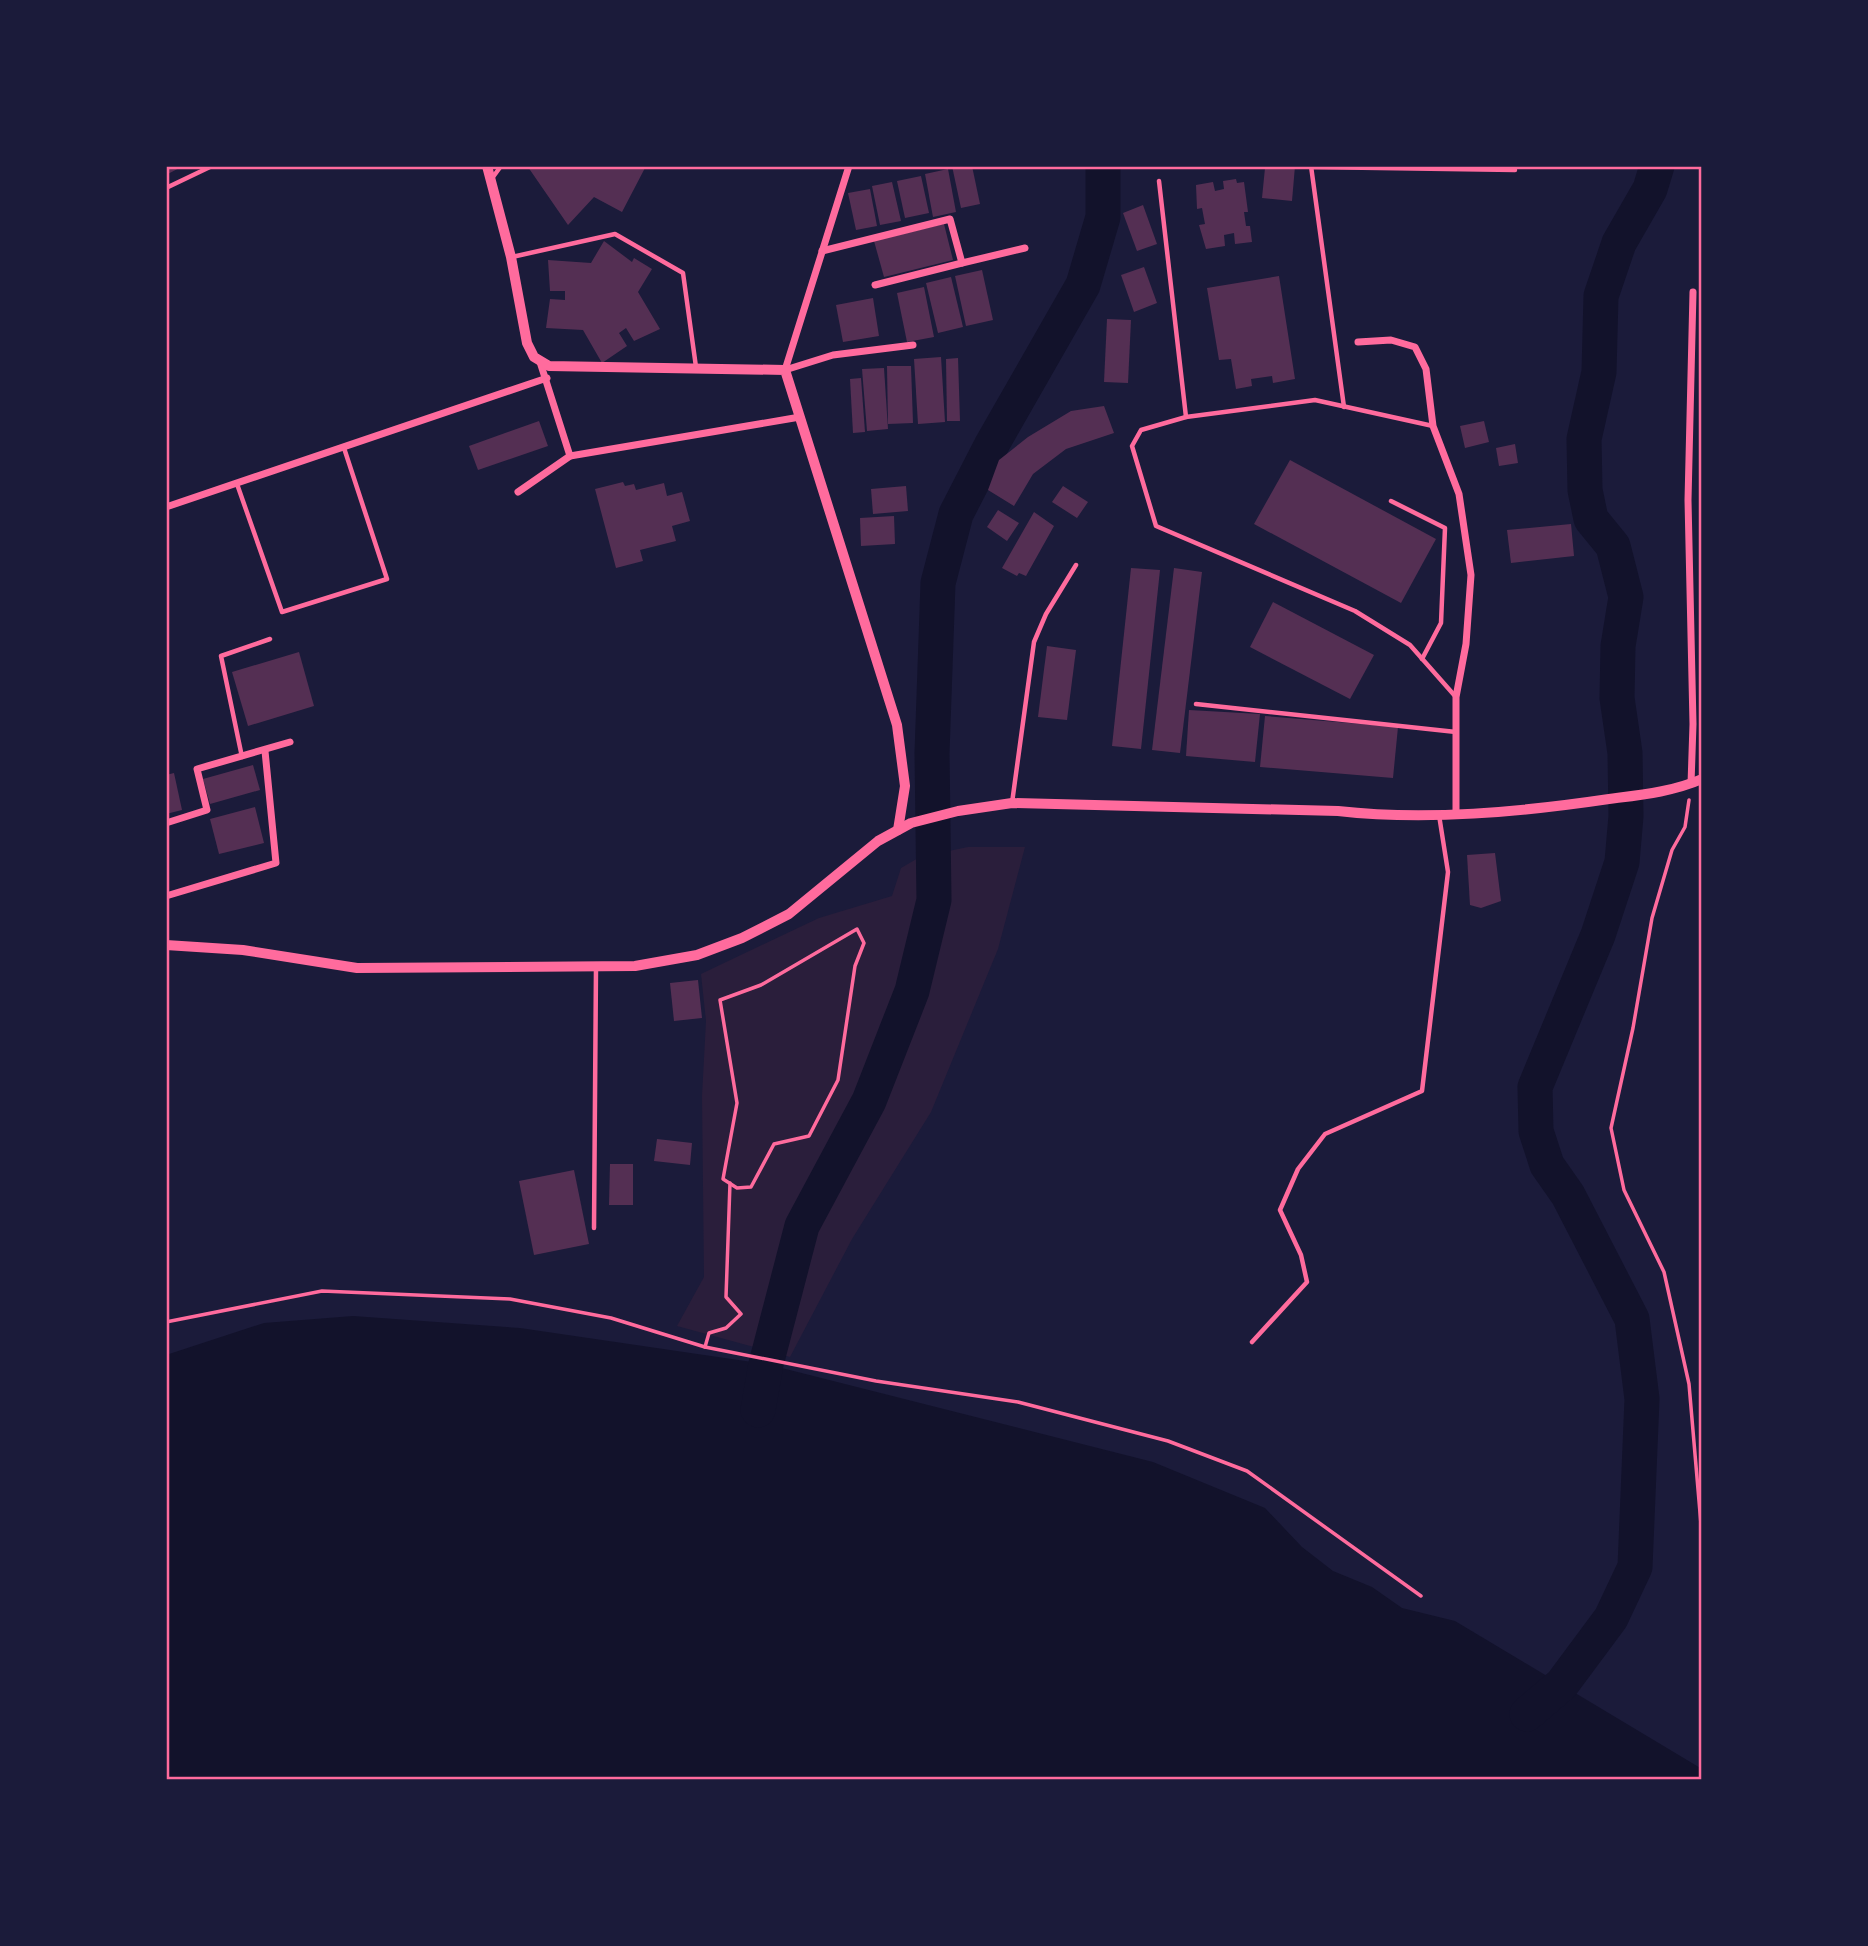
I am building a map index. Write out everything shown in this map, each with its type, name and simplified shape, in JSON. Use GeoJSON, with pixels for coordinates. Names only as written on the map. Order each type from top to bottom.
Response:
{"type":"FeatureCollection","features":[{"type":"Feature","properties":{"kind":"street"},"geometry":{"type":"LineString","coordinates":[[486,166],[512,257],[527,343],[540,362],[547,379],[570,456]]}},
{"type":"Feature","properties":{"kind":"street"},"geometry":{"type":"LineString","coordinates":[[849,166],[785,370],[897,725],[905,786],[898,830]]}},
{"type":"Feature","properties":{"kind":"street"},"geometry":{"type":"LineString","coordinates":[[822,251],[950,219],[962,263]]}},
{"type":"Feature","properties":{"kind":"street"},"geometry":{"type":"LineString","coordinates":[[875,285],[1025,248]]}},
{"type":"Feature","properties":{"kind":"street"},"geometry":{"type":"LineString","coordinates":[[166,945],[243,950],[357,968],[635,967],[696,955],[742,938],[789,914],[878,841],[911,823],[958,811],[1012,803],[1338,811],[1370,815],[1539,809],[1671,790],[1696,781],[1688,500],[1693,292]]}},
{"type":"Feature","properties":{"kind":"street"},"geometry":{"type":"LineString","coordinates":[[1358,342],[1391,340],[1415,347],[1426,369],[1433,426],[1459,494],[1471,575],[1466,644],[1456,697],[1456,812]]}},
{"type":"Feature","properties":{"kind":"street"},"geometry":{"type":"LineString","coordinates":[[540,362],[549,366],[785,370],[833,355],[913,345]]}},
{"type":"Feature","properties":{"kind":"street"},"geometry":{"type":"LineString","coordinates":[[166,507],[547,379]]}},
{"type":"Feature","properties":{"kind":"street"},"geometry":{"type":"LineString","coordinates":[[519,492],[570,456],[800,417]]}},
{"type":"Feature","properties":{"kind":"street"},"geometry":{"type":"LineString","coordinates":[[166,823],[207,810],[197,769],[290,742]]}},
{"type":"Feature","properties":{"kind":"street"},"geometry":{"type":"LineString","coordinates":[[166,896],[276,863],[265,751]]}},
{"type":"Feature","properties":{"kind":"lane"},"geometry":{"type":"LineString","coordinates":[[166,188],[212,166]]}},
{"type":"Feature","properties":{"kind":"lane"},"geometry":{"type":"LineString","coordinates":[[491,181],[501,166]]}},
{"type":"Feature","properties":{"kind":"lane"},"geometry":{"type":"LineString","coordinates":[[1344,407],[1311,167],[1515,170]]}},
{"type":"Feature","properties":{"kind":"lane"},"geometry":{"type":"LineString","coordinates":[[1159,181],[1186,416]]}},
{"type":"Feature","properties":{"kind":"lane"},"geometry":{"type":"LineString","coordinates":[[512,257],[615,234],[683,273],[696,369]]}},
{"type":"Feature","properties":{"kind":"lane"},"geometry":{"type":"LineString","coordinates":[[1433,426],[1315,400],[1186,416],[1141,430],[1132,446],[1156,526],[1355,611],[1410,645],[1456,697]]}},
{"type":"Feature","properties":{"kind":"lane"},"geometry":{"type":"LineString","coordinates":[[236,483],[282,612],[387,579],[343,447]]}},
{"type":"Feature","properties":{"kind":"lane"},"geometry":{"type":"LineString","coordinates":[[1391,501],[1445,528],[1441,623],[1422,659]]}},
{"type":"Feature","properties":{"kind":"lane"},"geometry":{"type":"LineString","coordinates":[[1012,803],[1034,642],[1046,614],[1076,565]]}},
{"type":"Feature","properties":{"kind":"lane"},"geometry":{"type":"LineString","coordinates":[[242,757],[221,656],[270,639]]}},
{"type":"Feature","properties":{"kind":"lane"},"geometry":{"type":"LineString","coordinates":[[1196,704],[1456,732]]}},
{"type":"Feature","properties":{"kind":"lane"},"geometry":{"type":"LineString","coordinates":[[1252,1342],[1307,1282],[1301,1255],[1280,1210],[1298,1169],[1325,1133],[1422,1091],[1448,872],[1439,813]]}},
{"type":"Feature","properties":{"kind":"lane"},"geometry":{"type":"LineString","coordinates":[[594,1228],[596,967]]}},
{"type":"Feature","properties":{"kind":"path"},"geometry":{"type":"LineString","coordinates":[[1696,781],[1685,827],[1672,850],[1652,918],[1638,1004],[1611,1128],[1624,1190],[1664,1272],[1689,1384],[1702,1536]]}},
{"type":"Feature","properties":{"kind":"path"},"geometry":{"type":"LineString","coordinates":[[857,929],[864,943],[855,966],[838,1080],[809,1136],[774,1144],[751,1187],[737,1188],[730,1183],[723,1179],[737,1103],[720,1000],[761,985],[857,929]]}},
{"type":"Feature","properties":{"kind":"path"},"geometry":{"type":"LineString","coordinates":[[705,1346],[709,1333],[726,1328],[741,1314],[726,1297],[730,1183]]}},
{"type":"Feature","properties":{"kind":"path"},"geometry":{"type":"LineString","coordinates":[[166,1322],[322,1291],[510,1299],[611,1318],[705,1346],[779,1362],[876,1381],[1018,1402],[1168,1441],[1247,1471],[1421,1596]]}},
{"type":"Feature","properties":{"kind":"shaded area"},"geometry":{"type":"Polygon","coordinates":[[[968,847],[1025,847],[998,949],[931,1112],[852,1239],[790,1357],[677,1326],[704,1277],[702,1096],[706,1021],[701,974],[819,918],[892,896],[901,868],[920,857],[968,847]]]}},
{"type":"Feature","properties":{"kind":"shaded area"},"geometry":{"type":"Polygon","coordinates":[[[353,1316],[520,1328],[766,1364],[1153,1462],[1265,1508],[1302,1547],[1333,1571],[1372,1587],[1402,1608],[1455,1621],[1702,1769],[1702,1780],[166,1780],[166,1355],[264,1323],[353,1316]]]}},
{"type":"Feature","properties":{"kind":"building"},"geometry":{"type":"Polygon","coordinates":[[[166,166],[183,166],[166,175],[166,166]]]}},
{"type":"Feature","properties":{"kind":"building"},"geometry":{"type":"Polygon","coordinates":[[[646,166],[622,212],[594,197],[568,225],[528,167],[646,166]]]}},
{"type":"Feature","properties":{"kind":"building"},"geometry":{"type":"Polygon","coordinates":[[[952,166],[972,166],[980,204],[961,208],[952,166]]]}},
{"type":"Feature","properties":{"kind":"building"},"geometry":{"type":"Polygon","coordinates":[[[1295,166],[1292,201],[1262,198],[1265,168],[1295,166]]]}},
{"type":"Feature","properties":{"kind":"building"},"geometry":{"type":"Polygon","coordinates":[[[948,169],[956,212],[933,217],[925,174],[948,169]]]}},
{"type":"Feature","properties":{"kind":"building"},"geometry":{"type":"Polygon","coordinates":[[[921,176],[929,213],[905,218],[897,181],[921,176]]]}},
{"type":"Feature","properties":{"kind":"building"},"geometry":{"type":"Polygon","coordinates":[[[1236,179],[1237,183],[1244,182],[1248,212],[1244,212],[1246,226],[1250,226],[1252,242],[1235,244],[1234,233],[1224,235],[1225,246],[1206,249],[1199,225],[1205,224],[1202,208],[1197,209],[1196,185],[1213,182],[1215,191],[1224,189],[1223,181],[1236,179]]]}},
{"type":"Feature","properties":{"kind":"building"},"geometry":{"type":"Polygon","coordinates":[[[892,182],[901,221],[880,225],[872,186],[892,182]]]}},
{"type":"Feature","properties":{"kind":"building"},"geometry":{"type":"Polygon","coordinates":[[[870,189],[877,226],[856,230],[848,193],[870,189]]]}},
{"type":"Feature","properties":{"kind":"building"},"geometry":{"type":"Polygon","coordinates":[[[1143,205],[1157,244],[1137,251],[1123,213],[1143,205]]]}},
{"type":"Feature","properties":{"kind":"building"},"geometry":{"type":"Polygon","coordinates":[[[944,224],[953,260],[884,277],[874,241],[944,224]]]}},
{"type":"Feature","properties":{"kind":"building"},"geometry":{"type":"Polygon","coordinates":[[[604,241],[632,262],[634,258],[652,269],[638,292],[660,329],[634,341],[626,328],[619,333],[627,346],[602,363],[583,330],[546,328],[550,299],[565,300],[565,291],[550,291],[548,260],[591,263],[604,241]]]}},
{"type":"Feature","properties":{"kind":"building"},"geometry":{"type":"Polygon","coordinates":[[[1144,267],[1157,303],[1134,312],[1121,275],[1144,267]]]}},
{"type":"Feature","properties":{"kind":"building"},"geometry":{"type":"Polygon","coordinates":[[[982,270],[993,320],[966,326],[955,276],[982,270]]]}},
{"type":"Feature","properties":{"kind":"building"},"geometry":{"type":"Polygon","coordinates":[[[1279,276],[1295,379],[1273,383],[1272,376],[1251,379],[1252,386],[1236,389],[1231,359],[1219,360],[1207,288],[1279,276]]]}},
{"type":"Feature","properties":{"kind":"building"},"geometry":{"type":"Polygon","coordinates":[[[951,277],[963,327],[938,333],[926,283],[951,277]]]}},
{"type":"Feature","properties":{"kind":"building"},"geometry":{"type":"Polygon","coordinates":[[[924,287],[934,337],[907,342],[897,293],[924,287]]]}},
{"type":"Feature","properties":{"kind":"building"},"geometry":{"type":"Polygon","coordinates":[[[873,298],[879,336],[843,342],[836,305],[873,298]]]}},
{"type":"Feature","properties":{"kind":"building"},"geometry":{"type":"Polygon","coordinates":[[[1107,319],[1131,320],[1128,383],[1104,382],[1107,319]]]}},
{"type":"Feature","properties":{"kind":"building"},"geometry":{"type":"Polygon","coordinates":[[[941,357],[945,422],[918,424],[914,359],[941,357]]]}},
{"type":"Feature","properties":{"kind":"building"},"geometry":{"type":"Polygon","coordinates":[[[958,358],[960,421],[947,421],[946,359],[958,358]]]}},
{"type":"Feature","properties":{"kind":"building"},"geometry":{"type":"Polygon","coordinates":[[[887,366],[911,366],[913,423],[888,424],[887,366]]]}},
{"type":"Feature","properties":{"kind":"building"},"geometry":{"type":"Polygon","coordinates":[[[884,368],[888,429],[867,431],[862,369],[884,368]]]}},
{"type":"Feature","properties":{"kind":"building"},"geometry":{"type":"Polygon","coordinates":[[[861,378],[865,432],[853,433],[850,379],[861,378]]]}},
{"type":"Feature","properties":{"kind":"building"},"geometry":{"type":"Polygon","coordinates":[[[1104,406],[1114,433],[1066,449],[1033,474],[1014,506],[988,490],[999,460],[1028,437],[1071,411],[1104,406]]]}},
{"type":"Feature","properties":{"kind":"building"},"geometry":{"type":"Polygon","coordinates":[[[539,421],[548,446],[478,470],[469,446],[539,421]]]}},
{"type":"Feature","properties":{"kind":"building"},"geometry":{"type":"Polygon","coordinates":[[[1484,421],[1489,442],[1465,448],[1460,426],[1484,421]]]}},
{"type":"Feature","properties":{"kind":"building"},"geometry":{"type":"Polygon","coordinates":[[[1515,444],[1518,463],[1499,466],[1496,448],[1515,444]]]}},
{"type":"Feature","properties":{"kind":"building"},"geometry":{"type":"Polygon","coordinates":[[[1290,460],[1436,539],[1401,603],[1254,524],[1290,460]]]}},
{"type":"Feature","properties":{"kind":"building"},"geometry":{"type":"Polygon","coordinates":[[[623,482],[625,486],[634,484],[636,490],[664,483],[667,496],[682,492],[690,521],[672,526],[676,541],[640,550],[643,561],[616,568],[595,489],[623,482]]]}},
{"type":"Feature","properties":{"kind":"building"},"geometry":{"type":"Polygon","coordinates":[[[906,486],[908,511],[873,514],[871,489],[906,486]]]}},
{"type":"Feature","properties":{"kind":"building"},"geometry":{"type":"Polygon","coordinates":[[[1063,486],[1088,502],[1077,518],[1052,502],[1063,486]]]}},
{"type":"Feature","properties":{"kind":"building"},"geometry":{"type":"Polygon","coordinates":[[[998,510],[1019,523],[1007,541],[987,527],[998,510]]]}},
{"type":"Feature","properties":{"kind":"building"},"geometry":{"type":"Polygon","coordinates":[[[1034,512],[1054,526],[1026,576],[1019,573],[1017,576],[1002,568],[1034,512]]]}},
{"type":"Feature","properties":{"kind":"building"},"geometry":{"type":"Polygon","coordinates":[[[894,516],[895,544],[861,546],[860,518],[894,516]]]}},
{"type":"Feature","properties":{"kind":"building"},"geometry":{"type":"Polygon","coordinates":[[[1571,524],[1574,556],[1511,563],[1507,530],[1571,524]]]}},
{"type":"Feature","properties":{"kind":"building"},"geometry":{"type":"Polygon","coordinates":[[[1131,568],[1160,570],[1141,749],[1112,746],[1131,568]]]}},
{"type":"Feature","properties":{"kind":"building"},"geometry":{"type":"Polygon","coordinates":[[[1174,568],[1202,572],[1180,753],[1152,750],[1174,568]]]}},
{"type":"Feature","properties":{"kind":"building"},"geometry":{"type":"Polygon","coordinates":[[[1273,602],[1374,655],[1350,699],[1250,647],[1273,602]]]}},
{"type":"Feature","properties":{"kind":"building"},"geometry":{"type":"Polygon","coordinates":[[[1047,646],[1076,650],[1067,720],[1038,717],[1047,646]]]}},
{"type":"Feature","properties":{"kind":"building"},"geometry":{"type":"Polygon","coordinates":[[[299,652],[314,706],[248,726],[232,672],[299,652]]]}},
{"type":"Feature","properties":{"kind":"building"},"geometry":{"type":"Polygon","coordinates":[[[1189,710],[1260,714],[1255,762],[1186,756],[1189,710]]]}},
{"type":"Feature","properties":{"kind":"building"},"geometry":{"type":"Polygon","coordinates":[[[1265,716],[1398,727],[1393,778],[1260,767],[1265,716]]]}},
{"type":"Feature","properties":{"kind":"building"},"geometry":{"type":"Polygon","coordinates":[[[253,765],[260,790],[210,804],[203,779],[253,765]]]}},
{"type":"Feature","properties":{"kind":"building"},"geometry":{"type":"Polygon","coordinates":[[[174,773],[182,810],[166,814],[166,775],[174,773]]]}},
{"type":"Feature","properties":{"kind":"building"},"geometry":{"type":"Polygon","coordinates":[[[255,807],[264,843],[219,854],[210,819],[255,807]]]}},
{"type":"Feature","properties":{"kind":"building"},"geometry":{"type":"Polygon","coordinates":[[[1495,853],[1501,901],[1481,908],[1470,905],[1467,855],[1495,853]]]}},
{"type":"Feature","properties":{"kind":"building"},"geometry":{"type":"Polygon","coordinates":[[[698,980],[702,1018],[674,1021],[670,983],[698,980]]]}},
{"type":"Feature","properties":{"kind":"building"},"geometry":{"type":"Polygon","coordinates":[[[657,1139],[692,1143],[690,1165],[654,1161],[657,1139]]]}},
{"type":"Feature","properties":{"kind":"building"},"geometry":{"type":"Polygon","coordinates":[[[610,1164],[633,1164],[633,1205],[609,1205],[610,1164]]]}},
{"type":"Feature","properties":{"kind":"building"},"geometry":{"type":"Polygon","coordinates":[[[574,1170],[589,1244],[534,1255],[519,1181],[574,1170]]]}},
{"type":"Feature","properties":{"kind":"waterway"},"geometry":{"type":"LineString","coordinates":[[758,1410],[766,1364],[802,1226],[869,1101],[912,991],[934,900],[932,753],[938,583],[956,514],[991,446],[1083,285],[1103,217],[1103,166]]}},
{"type":"Feature","properties":{"kind":"waterway"},"geometry":{"type":"LineString","coordinates":[[1527,1714],[1562,1684],[1611,1618],[1635,1567],[1642,1399],[1632,1319],[1568,1195],[1547,1165],[1536,1131],[1535,1087],[1598,935],[1622,862],[1626,816],[1625,753],[1617,698],[1618,646],[1626,597],[1613,546],[1591,519],[1585,490],[1584,439],[1599,372],[1601,296],[1619,243],[1650,189],[1657,166]]}}]}
